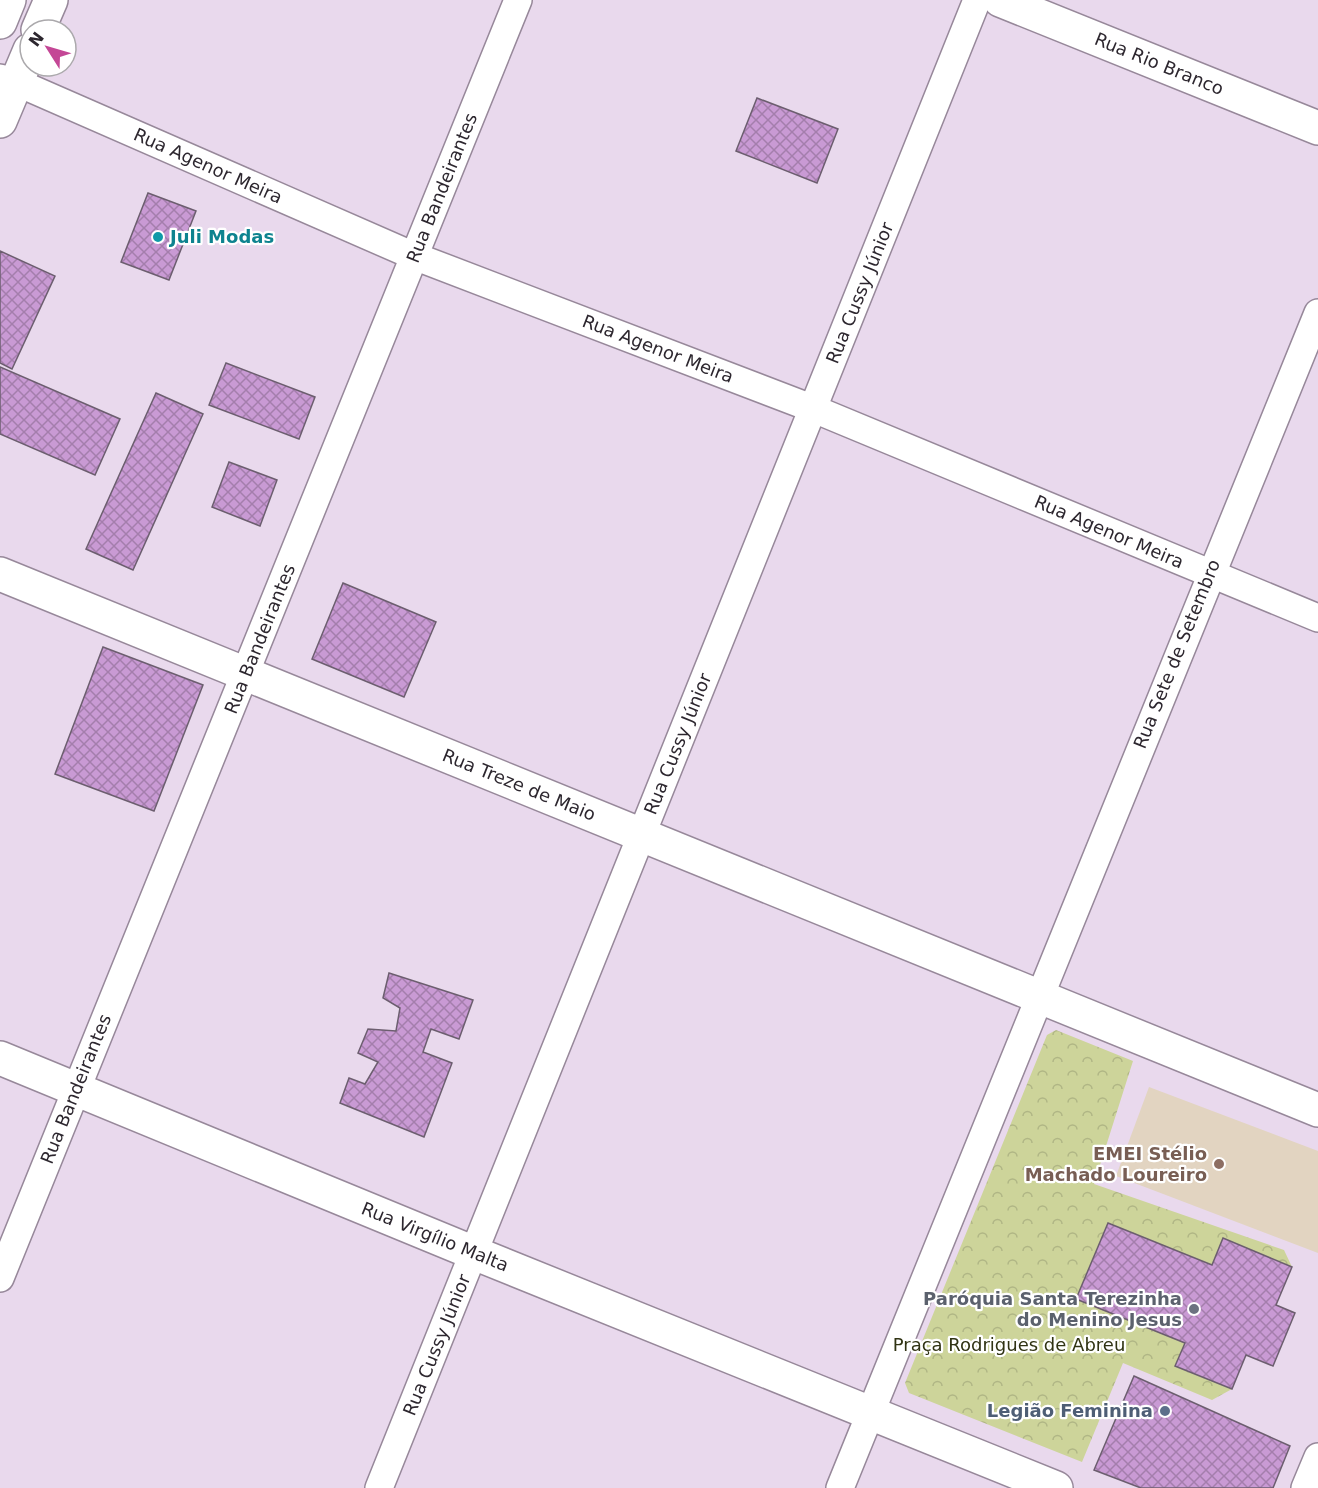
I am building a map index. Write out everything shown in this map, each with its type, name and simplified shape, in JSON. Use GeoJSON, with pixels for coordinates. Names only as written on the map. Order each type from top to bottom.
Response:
{"type":"FeatureCollection","features":[{"type":"Feature","properties":{"kind":"street"},"geometry":{"type":"LineString","coordinates":[[0,22],[9,0]]}},
{"type":"Feature","properties":{"kind":"street"},"geometry":{"type":"LineString","coordinates":[[43,18],[51,0]]}},
{"type":"Feature","properties":{"kind":"street","name":"Rua Bandeirantes"},"geometry":{"type":"LineString","coordinates":[[0,1278],[518,0]]}},
{"type":"Feature","properties":{"kind":"street","name":"Rua Cussy Júnior"},"geometry":{"type":"LineString","coordinates":[[379,1488],[977,0]]}},
{"type":"Feature","properties":{"kind":"street","name":"Rua Rio Branco"},"geometry":{"type":"LineString","coordinates":[[1000,0],[1318,128]]}},
{"type":"Feature","properties":{"kind":"street"},"geometry":{"type":"LineString","coordinates":[[0,121],[8,80],[18,66]]}},
{"type":"Feature","properties":{"kind":"street","name":"Rua Agenor Meira"},"geometry":{"type":"LineString","coordinates":[[8,80],[414,256],[814,409],[1318,618]]}},
{"type":"Feature","properties":{"kind":"street","name":"Rua Sete de Setembro"},"geometry":{"type":"LineString","coordinates":[[1039,996],[1318,313]]}},
{"type":"Feature","properties":{"kind":"street","name":"Rua Treze de Maio"},"geometry":{"type":"LineString","coordinates":[[0,574],[1039,996]]}},
{"type":"Feature","properties":{"kind":"street"},"geometry":{"type":"LineString","coordinates":[[840,1488],[1039,996],[1318,1110]]}},
{"type":"Feature","properties":{"kind":"street","name":"Rua Virgílio Malta"},"geometry":{"type":"LineString","coordinates":[[0,1058],[474,1253],[871,1411]]}},
{"type":"Feature","properties":{"kind":"street"},"geometry":{"type":"LineString","coordinates":[[871,1411],[1056,1488]]}},
{"type":"Feature","properties":{"kind":"street"},"geometry":{"type":"LineString","coordinates":[[1305,1488],[1318,1457]]}},
{"type":"Feature","properties":{"kind":"shaded area","name":"EMEI Stélio Machado Loureiro"},"geometry":{"type":"Polygon","coordinates":[[[1149,1087],[1318,1151],[1318,1253],[1116,1176],[1149,1087]]]}},
{"type":"Feature","properties":{"kind":"green space","name":"Praça Rodrigues de Abreu"},"geometry":{"type":"Polygon","coordinates":[[[1056,1030],[1133,1061],[1094,1184],[1284,1250],[1292,1267],[1223,1238],[1212,1265],[1108,1223],[1077,1299],[1185,1343],[1176,1366],[1232,1389],[1212,1400],[1123,1363],[1082,1462],[909,1393],[905,1383],[1047,1035],[1056,1030]]]}},
{"type":"Feature","properties":{"kind":"building"},"geometry":{"type":"Polygon","coordinates":[[[757,98],[838,129],[817,183],[736,151],[757,98]]]}},
{"type":"Feature","properties":{"kind":"building","name":"Juli Modas"},"geometry":{"type":"Polygon","coordinates":[[[148,193],[196,211],[169,280],[121,262],[148,193]]]}},
{"type":"Feature","properties":{"kind":"building"},"geometry":{"type":"Polygon","coordinates":[[[0,251],[55,276],[12,369],[0,363],[0,251]]]}},
{"type":"Feature","properties":{"kind":"building"},"geometry":{"type":"Polygon","coordinates":[[[226,363],[315,397],[299,439],[209,405],[226,363]]]}},
{"type":"Feature","properties":{"kind":"building"},"geometry":{"type":"Polygon","coordinates":[[[0,367],[120,419],[95,475],[0,434],[0,367]]]}},
{"type":"Feature","properties":{"kind":"building"},"geometry":{"type":"Polygon","coordinates":[[[156,393],[203,414],[133,570],[86,549],[156,393]]]}},
{"type":"Feature","properties":{"kind":"building"},"geometry":{"type":"Polygon","coordinates":[[[229,462],[277,480],[260,526],[212,507],[229,462]]]}},
{"type":"Feature","properties":{"kind":"building"},"geometry":{"type":"Polygon","coordinates":[[[343,583],[436,622],[404,697],[312,659],[343,583]]]}},
{"type":"Feature","properties":{"kind":"building"},"geometry":{"type":"Polygon","coordinates":[[[103,647],[203,685],[154,811],[55,774],[103,647]]]}},
{"type":"Feature","properties":{"kind":"building"},"geometry":{"type":"Polygon","coordinates":[[[389,973],[473,1000],[459,1039],[431,1029],[423,1052],[452,1063],[424,1137],[340,1103],[349,1078],[365,1084],[378,1062],[358,1053],[368,1029],[396,1031],[400,1008],[383,998],[389,973]]]}},
{"type":"Feature","properties":{"kind":"building","name":"Paróquia Santa Terezinha do Menino Jesus"},"geometry":{"type":"Polygon","coordinates":[[[1108,1223],[1212,1265],[1223,1238],[1292,1267],[1276,1305],[1295,1313],[1273,1366],[1246,1355],[1232,1389],[1175,1366],[1185,1343],[1076,1299],[1108,1223]]]}},
{"type":"Feature","properties":{"kind":"building","name":"Legião Feminina"},"geometry":{"type":"Polygon","coordinates":[[[1134,1376],[1290,1446],[1273,1488],[1141,1488],[1094,1470],[1134,1376]]]}},
{"type":"Feature","properties":{"kind":"place","name":"Juli Modas"},"geometry":{"type":"Point","coordinates":[158,237]}},
{"type":"Feature","properties":{"kind":"place","name":"EMEI Stélio Machado Loureiro"},"geometry":{"type":"Point","coordinates":[1219,1164]}},
{"type":"Feature","properties":{"kind":"place","name":"Paróquia Santa Terezinha do Menino Jesus"},"geometry":{"type":"Point","coordinates":[1194,1309]}},
{"type":"Feature","properties":{"kind":"place","name":"Legião Feminina"},"geometry":{"type":"Point","coordinates":[1165,1411]}}]}
